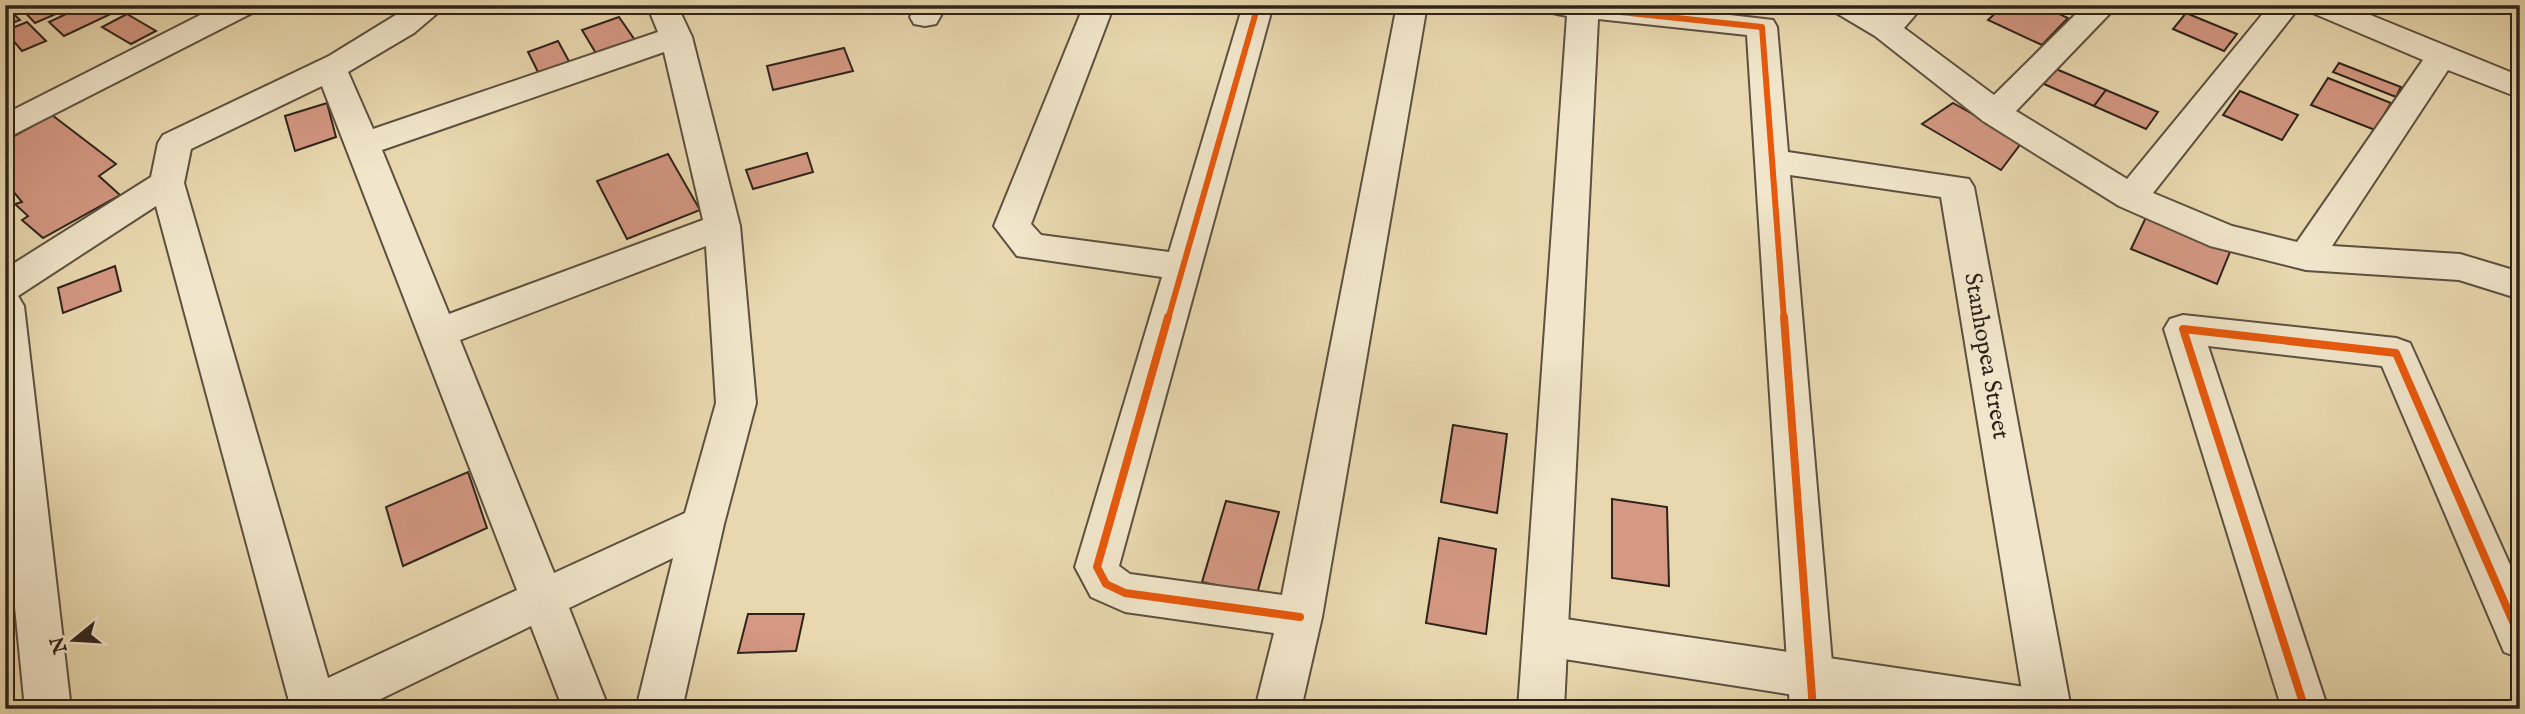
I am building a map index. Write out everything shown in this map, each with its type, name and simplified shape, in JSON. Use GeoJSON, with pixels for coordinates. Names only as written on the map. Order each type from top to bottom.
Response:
{"type":"FeatureCollection","features":[{"type":"Feature","properties":{"kind":"street"},"geometry":{"type":"LineString","coordinates":[[5,128],[245,5]]}},
{"type":"Feature","properties":{"kind":"street"},"geometry":{"type":"LineString","coordinates":[[432,5],[412,21],[330,68],[175,143],[167,183],[313,708],[703,524]]}},
{"type":"Feature","properties":{"kind":"street"},"geometry":{"type":"LineString","coordinates":[[1099,5],[1012,226],[1030,247],[1183,267]]}},
{"type":"Feature","properties":{"kind":"street"},"geometry":{"type":"LineString","coordinates":[[1258,5],[1097,567],[1105,584],[1125,593],[1300,617]]}},
{"type":"Feature","properties":{"kind":"street"},"geometry":{"type":"LineString","coordinates":[[1278,709],[1300,617],[1412,5]]}},
{"type":"Feature","properties":{"kind":"street"},"geometry":{"type":"LineString","coordinates":[[1844,5],[1897,17],[1995,113],[2131,197],[2224,237],[2306,257],[2460,267],[2519,283]]}},
{"type":"Feature","properties":{"kind":"street"},"geometry":{"type":"LineString","coordinates":[[1995,113],[2103,5]]}},
{"type":"Feature","properties":{"kind":"street"},"geometry":{"type":"LineString","coordinates":[[2131,197],[2286,5]]}},
{"type":"Feature","properties":{"kind":"street"},"geometry":{"type":"LineString","coordinates":[[2319,5],[2520,88]]}},
{"type":"Feature","properties":{"kind":"street"},"geometry":{"type":"LineString","coordinates":[[1541,709],[1568,7],[1762,27],[1811,693]]}},
{"type":"Feature","properties":{"kind":"street"},"geometry":{"type":"LineString","coordinates":[[361,145],[669,21],[722,226],[736,403],[703,524],[659,709]]}},
{"type":"Feature","properties":{"kind":"street"},"geometry":{"type":"LineString","coordinates":[[2306,257],[2443,54]]}},
{"type":"Feature","properties":{"kind":"street"},"geometry":{"type":"LineString","coordinates":[[330,68],[378,181],[586,709]]}},
{"type":"Feature","properties":{"kind":"street","name":"Stanhopea Street"},"geometry":{"type":"LineString","coordinates":[[1772,161],[1957,187],[2048,709]]}},
{"type":"Feature","properties":{"kind":"street"},"geometry":{"type":"LineString","coordinates":[[5,287],[167,183]]}},
{"type":"Feature","properties":{"kind":"street"},"geometry":{"type":"LineString","coordinates":[[437,334],[722,226]]}},
{"type":"Feature","properties":{"kind":"street"},"geometry":{"type":"LineString","coordinates":[[5,306],[48,709]]}},
{"type":"Feature","properties":{"kind":"street"},"geometry":{"type":"LineString","coordinates":[[2305,709],[2183,329],[2396,353],[2520,638]]}},
{"type":"Feature","properties":{"kind":"street"},"geometry":{"type":"LineString","coordinates":[[1545,636],[1811,693],[2025,709]]}},
{"type":"Feature","properties":{"kind":"building"},"geometry":{"type":"Polygon","coordinates":[[[18,5],[57,5],[63,11],[35,23],[18,5]]]}},
{"type":"Feature","properties":{"kind":"building"},"geometry":{"type":"Polygon","coordinates":[[[85,5],[108,5],[115,12],[64,36],[49,22],[85,5]]]}},
{"type":"Feature","properties":{"kind":"building"},"geometry":{"type":"Polygon","coordinates":[[[2004,5],[2040,5],[2068,18],[2042,45],[1988,20],[2004,5]]]}},
{"type":"Feature","properties":{"kind":"building"},"geometry":{"type":"Polygon","coordinates":[[[5,6],[20,20],[5,26],[5,6]]]}},
{"type":"Feature","properties":{"kind":"building"},"geometry":{"type":"Polygon","coordinates":[[[2186,13],[2237,34],[2224,51],[2173,29],[2186,13]]]}},
{"type":"Feature","properties":{"kind":"building"},"geometry":{"type":"Polygon","coordinates":[[[127,14],[156,31],[131,44],[102,27],[127,14]]]}},
{"type":"Feature","properties":{"kind":"building"},"geometry":{"type":"Polygon","coordinates":[[[619,17],[639,46],[600,60],[582,30],[619,17]]]}},
{"type":"Feature","properties":{"kind":"building"},"geometry":{"type":"Polygon","coordinates":[[[27,22],[46,41],[22,51],[5,31],[27,22]]]}},
{"type":"Feature","properties":{"kind":"building"},"geometry":{"type":"Polygon","coordinates":[[[558,41],[571,65],[540,76],[528,52],[558,41]]]}},
{"type":"Feature","properties":{"kind":"building"},"geometry":{"type":"Polygon","coordinates":[[[844,48],[853,71],[773,90],[767,66],[844,48]]]}},
{"type":"Feature","properties":{"kind":"building"},"geometry":{"type":"Polygon","coordinates":[[[2339,63],[2401,87],[2396,97],[2333,72],[2339,63]]]}},
{"type":"Feature","properties":{"kind":"building"},"geometry":{"type":"Polygon","coordinates":[[[2056,69],[2106,90],[2094,106],[2044,84],[2056,69]]]}},
{"type":"Feature","properties":{"kind":"building"},"geometry":{"type":"Polygon","coordinates":[[[2328,78],[2391,103],[2375,130],[2311,105],[2328,78]]]}},
{"type":"Feature","properties":{"kind":"building"},"geometry":{"type":"Polygon","coordinates":[[[2106,90],[2158,112],[2146,129],[2094,106],[2106,90]]]}},
{"type":"Feature","properties":{"kind":"building"},"geometry":{"type":"Polygon","coordinates":[[[2240,91],[2298,115],[2282,140],[2223,115],[2240,91]]]}},
{"type":"Feature","properties":{"kind":"building"},"geometry":{"type":"Polygon","coordinates":[[[327,103],[336,137],[295,151],[285,116],[327,103]]]}},
{"type":"Feature","properties":{"kind":"building"},"geometry":{"type":"Polygon","coordinates":[[[1953,103],[2022,142],[2001,170],[1922,124],[1953,103]]]}},
{"type":"Feature","properties":{"kind":"building"},"geometry":{"type":"Polygon","coordinates":[[[52,115],[116,164],[99,176],[120,195],[43,238],[22,220],[28,216],[15,204],[22,202],[7,184],[13,179],[5,171],[5,141],[52,115]]]}},
{"type":"Feature","properties":{"kind":"building"},"geometry":{"type":"Polygon","coordinates":[[[807,153],[813,172],[753,189],[746,170],[807,153]]]}},
{"type":"Feature","properties":{"kind":"building"},"geometry":{"type":"Polygon","coordinates":[[[668,154],[700,210],[627,239],[597,181],[668,154]]]}},
{"type":"Feature","properties":{"kind":"building"},"geometry":{"type":"Polygon","coordinates":[[[2148,213],[2232,247],[2217,284],[2131,249],[2148,213]]]}},
{"type":"Feature","properties":{"kind":"building"},"geometry":{"type":"Polygon","coordinates":[[[115,266],[121,291],[63,313],[58,288],[115,266]]]}},
{"type":"Feature","properties":{"kind":"building"},"geometry":{"type":"Polygon","coordinates":[[[1453,425],[1507,434],[1497,513],[1441,502],[1453,425]]]}},
{"type":"Feature","properties":{"kind":"building"},"geometry":{"type":"Polygon","coordinates":[[[468,472],[487,528],[403,566],[386,507],[468,472]]]}},
{"type":"Feature","properties":{"kind":"building"},"geometry":{"type":"Polygon","coordinates":[[[1612,499],[1667,507],[1669,586],[1612,578],[1612,499]]]}},
{"type":"Feature","properties":{"kind":"building"},"geometry":{"type":"Polygon","coordinates":[[[1226,501],[1279,512],[1257,594],[1202,582],[1226,501]]]}},
{"type":"Feature","properties":{"kind":"building"},"geometry":{"type":"Polygon","coordinates":[[[1439,538],[1496,549],[1486,634],[1426,623],[1439,538]]]}},
{"type":"Feature","properties":{"kind":"building"},"geometry":{"type":"Polygon","coordinates":[[[748,614],[804,614],[796,651],[738,653],[748,614]]]}},
{"type":"Feature","properties":{"kind":"cycle path"},"geometry":{"type":"LineString","coordinates":[[1258,5],[1097,567],[1106,584],[1125,593],[1300,617]]}},
{"type":"Feature","properties":{"kind":"cycle path"},"geometry":{"type":"LineString","coordinates":[[1554,5],[1762,27],[1813,709]]}},
{"type":"Feature","properties":{"kind":"cycle path"},"geometry":{"type":"LineString","coordinates":[[2305,709],[2183,329],[2396,353],[2520,638]]}}]}
